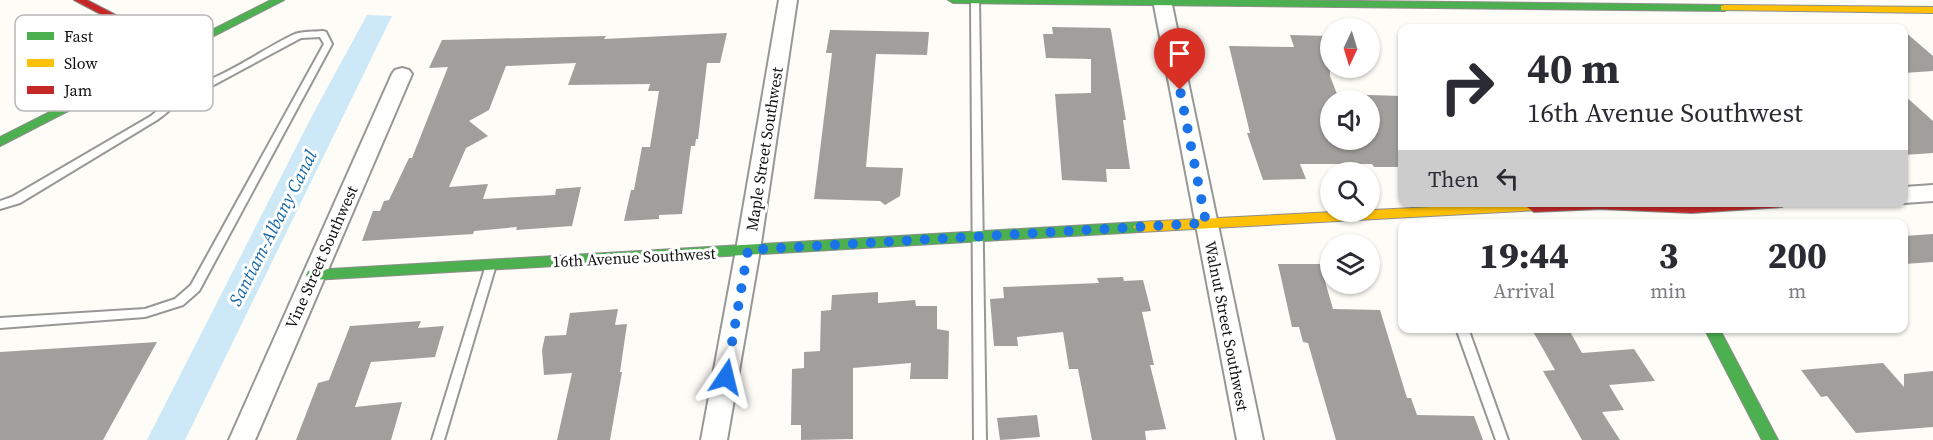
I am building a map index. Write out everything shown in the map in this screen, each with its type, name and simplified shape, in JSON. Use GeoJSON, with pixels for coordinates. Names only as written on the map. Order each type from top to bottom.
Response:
{"type":"FeatureCollection","features":[{"type":"Feature","properties":{"kind":"main road"},"geometry":{"type":"LineString","coordinates":[[79,0],[109,15]]}},
{"type":"Feature","properties":{"kind":"main road"},"geometry":{"type":"LineString","coordinates":[[213,34],[279,0]]}},
{"type":"Feature","properties":{"kind":"main road"},"geometry":{"type":"LineString","coordinates":[[953,0],[1704,4],[1933,10]]}},
{"type":"Feature","properties":{"kind":"main road"},"geometry":{"type":"LineString","coordinates":[[1534,4],[1544,21]]}},
{"type":"Feature","properties":{"kind":"main road"},"geometry":{"type":"LineString","coordinates":[[0,142],[61,111]]}},
{"type":"Feature","properties":{"kind":"main road","name":"16th Avenue Southwest"},"geometry":{"type":"LineString","coordinates":[[1422,219],[1450,207]]}},
{"type":"Feature","properties":{"kind":"main road","name":"16th Avenue Southwest"},"geometry":{"type":"LineString","coordinates":[[1680,207],[1707,207]]}},
{"type":"Feature","properties":{"kind":"main road","name":"16th Avenue Southwest"},"geometry":{"type":"LineString","coordinates":[[313,275],[1206,223],[1398,219]]}},
{"type":"Feature","properties":{"kind":"main road"},"geometry":{"type":"LineString","coordinates":[[1714,333],[1770,440]]}},
{"type":"Feature","properties":{"kind":"street","name":"Maple Street Southwest"},"geometry":{"type":"LineString","coordinates":[[714,440],[748,250],[788,0]]}},
{"type":"Feature","properties":{"kind":"street","name":"Walnut Street Southwest"},"geometry":{"type":"LineString","coordinates":[[1162,0],[1250,440]]}},
{"type":"Feature","properties":{"kind":"street","name":"Vine Street Southwest"},"geometry":{"type":"LineString","coordinates":[[242,440],[402,74]]}},
{"type":"Feature","properties":{"kind":"street"},"geometry":{"type":"LineString","coordinates":[[1908,195],[1933,193]]}},
{"type":"Feature","properties":{"kind":"lane"},"geometry":{"type":"LineString","coordinates":[[975,0],[980,440]]}},
{"type":"Feature","properties":{"kind":"lane"},"geometry":{"type":"LineString","coordinates":[[0,323],[145,314],[179,302],[195,288],[328,44],[322,34],[299,36],[213,83]]}},
{"type":"Feature","properties":{"kind":"lane"},"geometry":{"type":"LineString","coordinates":[[0,204],[16,200],[163,111]]}},
{"type":"Feature","properties":{"kind":"lane"},"geometry":{"type":"LineString","coordinates":[[438,440],[491,265]]}},
{"type":"Feature","properties":{"kind":"lane"},"geometry":{"type":"LineString","coordinates":[[1464,333],[1502,440]]}},
{"type":"Feature","properties":{"kind":"water","name":"Santiam-Albany Canal"},"geometry":{"type":"Polygon","coordinates":[[[367,15],[392,16],[185,440],[147,440],[313,114],[367,15]]]}},
{"type":"Feature","properties":{"kind":"building"},"geometry":{"type":"Polygon","coordinates":[[[1052,27],[1110,28],[1111,30],[1126,120],[1123,120],[1130,169],[1106,169],[1107,182],[1062,180],[1055,94],[1091,93],[1091,59],[1046,58],[1043,34],[1053,34],[1052,27]]]}},
{"type":"Feature","properties":{"kind":"building"},"geometry":{"type":"Polygon","coordinates":[[[830,30],[929,32],[927,55],[876,54],[866,167],[903,168],[900,196],[885,205],[880,201],[814,199],[832,53],[826,53],[830,30]]]}},
{"type":"Feature","properties":{"kind":"building"},"geometry":{"type":"Polygon","coordinates":[[[727,33],[720,63],[707,63],[698,139],[696,139],[695,146],[691,146],[682,214],[659,215],[659,219],[624,221],[631,190],[634,190],[642,147],[650,147],[659,91],[648,91],[650,84],[568,85],[576,63],[506,66],[489,110],[469,121],[488,136],[466,148],[449,187],[488,184],[483,199],[555,195],[556,189],[581,187],[572,226],[516,230],[517,227],[474,231],[473,234],[362,241],[373,211],[380,211],[384,201],[389,200],[409,158],[412,158],[448,67],[429,68],[442,40],[606,36],[604,39],[727,33]]]}},
{"type":"Feature","properties":{"kind":"building"},"geometry":{"type":"Polygon","coordinates":[[[1908,34],[1933,56],[1933,71],[1908,73],[1908,34]]]}},
{"type":"Feature","properties":{"kind":"building"},"geometry":{"type":"Polygon","coordinates":[[[1290,35],[1320,36],[1320,78],[1331,78],[1335,90],[1320,90],[1320,150],[1380,150],[1380,95],[1398,96],[1398,167],[1380,167],[1380,162],[1320,162],[1320,164],[1300,164],[1306,179],[1263,180],[1247,133],[1250,133],[1229,46],[1294,47],[1290,35]]]}},
{"type":"Feature","properties":{"kind":"building"},"geometry":{"type":"Polygon","coordinates":[[[1908,99],[1933,121],[1933,153],[1908,155],[1908,99]]]}},
{"type":"Feature","properties":{"kind":"building"},"geometry":{"type":"Polygon","coordinates":[[[1933,234],[1933,262],[1908,264],[1908,236],[1933,234]]]}},
{"type":"Feature","properties":{"kind":"building"},"geometry":{"type":"Polygon","coordinates":[[[1278,264],[1320,264],[1320,294],[1329,294],[1333,309],[1380,310],[1407,398],[1411,398],[1417,415],[1474,416],[1483,440],[1336,440],[1308,343],[1303,342],[1299,327],[1292,327],[1278,264]]]}},
{"type":"Feature","properties":{"kind":"building"},"geometry":{"type":"Polygon","coordinates":[[[1123,277],[1124,281],[1143,280],[1151,311],[1142,312],[1154,365],[1150,365],[1166,429],[1145,431],[1146,440],[1092,440],[1078,369],[1069,369],[1063,332],[1017,337],[1018,346],[994,346],[990,299],[1004,298],[1003,287],[1099,283],[1097,278],[1123,277]]]}},
{"type":"Feature","properties":{"kind":"building"},"geometry":{"type":"Polygon","coordinates":[[[878,292],[878,303],[915,300],[916,306],[937,306],[937,329],[949,331],[948,379],[910,379],[911,363],[853,368],[853,439],[801,440],[801,425],[791,425],[792,369],[804,368],[804,352],[820,351],[821,311],[831,310],[832,295],[878,292]]]}},
{"type":"Feature","properties":{"kind":"building"},"geometry":{"type":"Polygon","coordinates":[[[618,309],[615,325],[627,324],[620,372],[622,372],[610,440],[557,440],[572,373],[544,375],[542,350],[545,336],[566,335],[570,313],[618,309]]]}},
{"type":"Feature","properties":{"kind":"building"},"geometry":{"type":"Polygon","coordinates":[[[421,321],[418,328],[444,326],[435,357],[371,362],[355,407],[402,402],[391,440],[296,440],[318,383],[329,380],[350,326],[421,321]]]}},
{"type":"Feature","properties":{"kind":"building"},"geometry":{"type":"Polygon","coordinates":[[[1534,333],[1571,333],[1582,353],[1634,349],[1655,381],[1609,385],[1624,410],[1602,412],[1620,440],[1582,440],[1543,371],[1555,370],[1534,333]]]}},
{"type":"Feature","properties":{"kind":"building"},"geometry":{"type":"Polygon","coordinates":[[[157,342],[103,440],[0,440],[0,352],[157,342]]]}},
{"type":"Feature","properties":{"kind":"building"},"geometry":{"type":"Polygon","coordinates":[[[1883,363],[1904,387],[1904,374],[1933,371],[1933,427],[1856,433],[1827,396],[1821,397],[1801,370],[1883,363]]]}},
{"type":"Feature","properties":{"kind":"building"},"geometry":{"type":"Polygon","coordinates":[[[1037,415],[1040,437],[1000,440],[997,418],[1037,415]]]}},
{"type":"Feature","properties":{"kind":"traffic: fast"},"geometry":{"type":"LineString","coordinates":[[213,34],[279,0]]}},
{"type":"Feature","properties":{"kind":"traffic: fast"},"geometry":{"type":"LineString","coordinates":[[953,0],[1725,8]]}},
{"type":"Feature","properties":{"kind":"traffic: fast"},"geometry":{"type":"LineString","coordinates":[[0,142],[61,111]]}},
{"type":"Feature","properties":{"kind":"traffic: fast"},"geometry":{"type":"LineString","coordinates":[[313,275],[1140,227]]}},
{"type":"Feature","properties":{"kind":"traffic: fast"},"geometry":{"type":"LineString","coordinates":[[1714,333],[1770,440]]}},
{"type":"Feature","properties":{"kind":"traffic: slow"},"geometry":{"type":"LineString","coordinates":[[1725,8],[1933,10]]}},
{"type":"Feature","properties":{"kind":"traffic: slow"},"geometry":{"type":"LineString","coordinates":[[1140,227],[1534,207]]}},
{"type":"Feature","properties":{"kind":"traffic: jam"},"geometry":{"type":"LineString","coordinates":[[79,0],[109,15]]}},
{"type":"Feature","properties":{"kind":"traffic: jam"},"geometry":{"type":"LineString","coordinates":[[1669,207],[1707,207]]}},
{"type":"Feature","properties":{"kind":"route"},"geometry":{"type":"LineString","coordinates":[[726,377],[748,250],[1206,223],[1180,90]]}}]}
